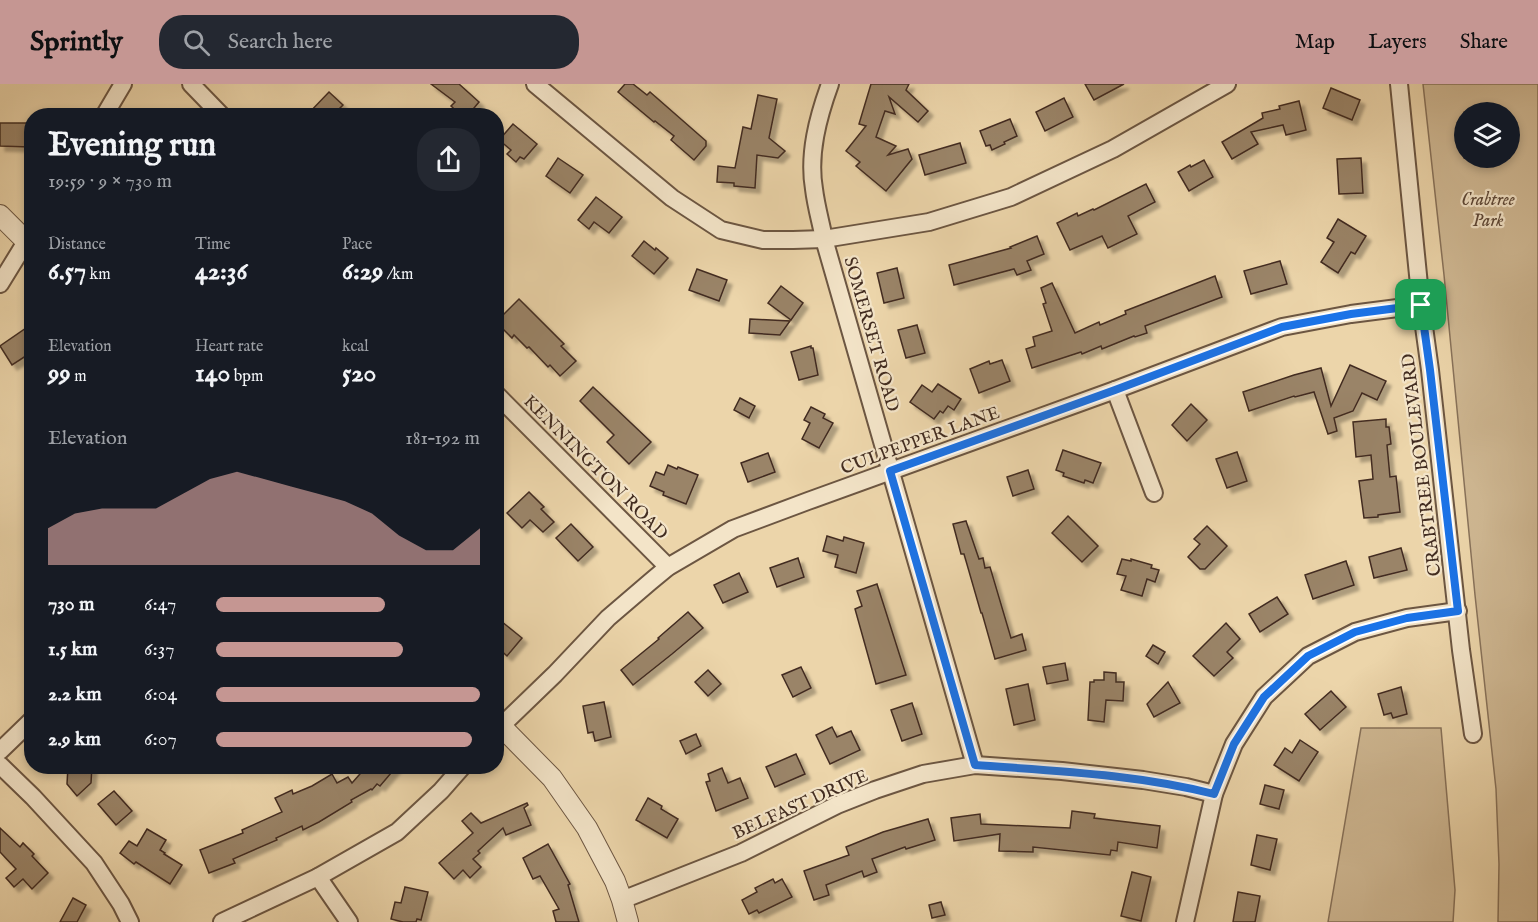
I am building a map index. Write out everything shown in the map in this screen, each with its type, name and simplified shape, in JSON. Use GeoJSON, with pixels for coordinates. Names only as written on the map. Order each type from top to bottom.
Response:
{"type":"FeatureCollection","features":[{"type":"Feature","properties":{"kind":"street"},"geometry":{"type":"LineString","coordinates":[[109,108],[123,84]]}},
{"type":"Feature","properties":{"kind":"street"},"geometry":{"type":"LineString","coordinates":[[191,84],[214,108]]}},
{"type":"Feature","properties":{"kind":"street"},"geometry":{"type":"LineString","coordinates":[[535,84],[672,198],[721,230],[763,240],[824,239],[928,222],[1011,197],[1113,149],[1227,84]]}},
{"type":"Feature","properties":{"kind":"street","name":"SOMERSET ROAD"},"geometry":{"type":"LineString","coordinates":[[830,84],[821,109],[813,146],[813,187],[824,239],[975,765]]}},
{"type":"Feature","properties":{"kind":"street","name":"CRABTREE BOULEVARD"},"geometry":{"type":"LineString","coordinates":[[1399,84],[1421,305],[1461,650],[1473,734]]}},
{"type":"Feature","properties":{"kind":"street"},"geometry":{"type":"LineString","coordinates":[[0,214],[24,235]]}},
{"type":"Feature","properties":{"kind":"street"},"geometry":{"type":"LineString","coordinates":[[0,284],[24,249]]}},
{"type":"Feature","properties":{"kind":"street","name":"CULPEPPER LANE"},"geometry":{"type":"LineString","coordinates":[[504,721],[555,674],[608,618],[668,567],[733,529],[1282,327],[1351,314],[1421,305]]}},
{"type":"Feature","properties":{"kind":"street"},"geometry":{"type":"LineString","coordinates":[[1115,390],[1154,493]]}},
{"type":"Feature","properties":{"kind":"street","name":"KENNINGTON ROAD"},"geometry":{"type":"LineString","coordinates":[[504,402],[668,567]]}},
{"type":"Feature","properties":{"kind":"street"},"geometry":{"type":"LineString","coordinates":[[1185,922],[1214,794],[1234,744],[1264,697],[1308,656],[1355,632],[1407,618],[1458,611]]}},
{"type":"Feature","properties":{"kind":"street"},"geometry":{"type":"LineString","coordinates":[[0,751],[24,728]]}},
{"type":"Feature","properties":{"kind":"street"},"geometry":{"type":"LineString","coordinates":[[504,732],[552,778],[586,828],[615,881],[628,922]]}},
{"type":"Feature","properties":{"kind":"street"},"geometry":{"type":"LineString","coordinates":[[0,765],[94,863],[130,922]]}},
{"type":"Feature","properties":{"kind":"street","name":"BELFAST DRIVE"},"geometry":{"type":"LineString","coordinates":[[622,900],[741,853],[856,797],[923,774],[975,765],[1143,780],[1214,794]]}},
{"type":"Feature","properties":{"kind":"street"},"geometry":{"type":"LineString","coordinates":[[222,922],[318,877],[397,832],[456,774]]}},
{"type":"Feature","properties":{"kind":"street"},"geometry":{"type":"LineString","coordinates":[[318,877],[349,922]]}},
{"type":"Feature","properties":{"kind":"green space","name":"Crabtree Park"},"geometry":{"type":"Polygon","coordinates":[[[1423,84],[1538,84],[1538,922],[1498,922],[1499,864],[1496,789],[1423,84]]]}},
{"type":"Feature","properties":{"kind":"green space"},"geometry":{"type":"Polygon","coordinates":[[[1361,728],[1441,728],[1455,890],[1453,922],[1328,922],[1361,728]]]}},
{"type":"Feature","properties":{"kind":"building"},"geometry":{"type":"Polygon","coordinates":[[[431,84],[459,84],[479,102],[474,108],[453,108],[451,106],[455,102],[431,84]]]}},
{"type":"Feature","properties":{"kind":"building"},"geometry":{"type":"Polygon","coordinates":[[[625,84],[633,84],[647,95],[650,92],[706,141],[706,146],[694,160],[671,140],[674,136],[618,92],[625,84]]]}},
{"type":"Feature","properties":{"kind":"building"},"geometry":{"type":"Polygon","coordinates":[[[871,84],[909,84],[906,90],[928,111],[918,122],[889,97],[895,114],[885,111],[876,137],[896,146],[888,155],[908,149],[912,159],[886,191],[856,166],[860,162],[846,151],[866,126],[859,124],[871,84]]]}},
{"type":"Feature","properties":{"kind":"building"},"geometry":{"type":"Polygon","coordinates":[[[1085,84],[1124,84],[1094,100],[1085,84]]]}},
{"type":"Feature","properties":{"kind":"building"},"geometry":{"type":"Polygon","coordinates":[[[1331,88],[1360,100],[1352,120],[1323,108],[1331,88]]]}},
{"type":"Feature","properties":{"kind":"building"},"geometry":{"type":"Polygon","coordinates":[[[329,92],[343,105],[340,108],[314,108],[329,92]]]}},
{"type":"Feature","properties":{"kind":"building"},"geometry":{"type":"Polygon","coordinates":[[[758,95],[777,99],[769,138],[785,151],[778,158],[757,155],[755,188],[717,182],[718,166],[735,168],[743,127],[751,129],[758,95]]]}},
{"type":"Feature","properties":{"kind":"building"},"geometry":{"type":"Polygon","coordinates":[[[1064,98],[1073,117],[1045,131],[1036,112],[1064,98]]]}},
{"type":"Feature","properties":{"kind":"building"},"geometry":{"type":"Polygon","coordinates":[[[1299,101],[1306,130],[1286,135],[1283,125],[1251,132],[1258,144],[1232,159],[1222,142],[1263,118],[1262,113],[1299,101]]]}},
{"type":"Feature","properties":{"kind":"building"},"geometry":{"type":"Polygon","coordinates":[[[1010,119],[1017,136],[992,150],[990,145],[986,146],[980,131],[1010,119]]]}},
{"type":"Feature","properties":{"kind":"building"},"geometry":{"type":"Polygon","coordinates":[[[0,123],[24,123],[24,147],[0,146],[0,123]]]}},
{"type":"Feature","properties":{"kind":"building"},"geometry":{"type":"Polygon","coordinates":[[[513,124],[537,144],[524,159],[520,157],[516,162],[507,154],[511,150],[504,144],[504,134],[513,124]]]}},
{"type":"Feature","properties":{"kind":"building"},"geometry":{"type":"Polygon","coordinates":[[[960,143],[966,163],[925,175],[919,155],[960,143]]]}},
{"type":"Feature","properties":{"kind":"building"},"geometry":{"type":"Polygon","coordinates":[[[558,158],[583,175],[570,193],[546,176],[558,158]]]}},
{"type":"Feature","properties":{"kind":"building"},"geometry":{"type":"Polygon","coordinates":[[[1361,158],[1363,193],[1339,194],[1337,159],[1361,158]]]}},
{"type":"Feature","properties":{"kind":"building"},"geometry":{"type":"Polygon","coordinates":[[[1204,160],[1213,177],[1189,191],[1178,172],[1204,160]]]}},
{"type":"Feature","properties":{"kind":"building"},"geometry":{"type":"Polygon","coordinates":[[[1146,184],[1155,202],[1128,216],[1137,234],[1108,248],[1102,236],[1070,250],[1057,223],[1077,213],[1078,216],[1094,210],[1146,184]]]}},
{"type":"Feature","properties":{"kind":"building"},"geometry":{"type":"Polygon","coordinates":[[[596,197],[622,217],[609,233],[594,222],[589,229],[578,220],[596,197]]]}},
{"type":"Feature","properties":{"kind":"building"},"geometry":{"type":"Polygon","coordinates":[[[1338,219],[1366,236],[1355,254],[1351,252],[1338,273],[1321,262],[1334,242],[1327,238],[1338,219]]]}},
{"type":"Feature","properties":{"kind":"building"},"geometry":{"type":"Polygon","coordinates":[[[1037,236],[1044,254],[1027,261],[1031,270],[1017,275],[1014,269],[954,285],[949,265],[1011,248],[1037,236]]]}},
{"type":"Feature","properties":{"kind":"building"},"geometry":{"type":"Polygon","coordinates":[[[644,241],[668,258],[654,274],[632,256],[644,241]]]}},
{"type":"Feature","properties":{"kind":"building"},"geometry":{"type":"Polygon","coordinates":[[[1280,261],[1287,284],[1251,294],[1244,271],[1280,261]]]}},
{"type":"Feature","properties":{"kind":"building"},"geometry":{"type":"Polygon","coordinates":[[[897,268],[904,298],[884,303],[877,273],[897,268]]]}},
{"type":"Feature","properties":{"kind":"building"},"geometry":{"type":"Polygon","coordinates":[[[697,269],[727,280],[719,301],[689,290],[697,269]]]}},
{"type":"Feature","properties":{"kind":"building"},"geometry":{"type":"Polygon","coordinates":[[[1215,276],[1222,297],[1145,326],[1147,333],[1102,349],[1101,346],[1082,354],[1081,352],[1032,368],[1026,349],[1035,346],[1033,337],[1052,331],[1043,304],[1046,303],[1041,288],[1052,283],[1075,333],[1099,322],[1100,325],[1126,314],[1125,311],[1215,276]]]}},
{"type":"Feature","properties":{"kind":"building"},"geometry":{"type":"Polygon","coordinates":[[[781,286],[803,303],[791,320],[768,303],[781,286]]]}},
{"type":"Feature","properties":{"kind":"building"},"geometry":{"type":"Polygon","coordinates":[[[519,299],[564,344],[561,346],[576,361],[560,376],[529,347],[527,348],[514,335],[512,338],[504,330],[504,314],[519,299]]]}},
{"type":"Feature","properties":{"kind":"building"},"geometry":{"type":"Polygon","coordinates":[[[750,319],[790,321],[780,335],[749,333],[750,319]]]}},
{"type":"Feature","properties":{"kind":"building"},"geometry":{"type":"Polygon","coordinates":[[[917,325],[925,353],[906,358],[898,330],[917,325]]]}},
{"type":"Feature","properties":{"kind":"building"},"geometry":{"type":"Polygon","coordinates":[[[24,330],[24,357],[12,365],[0,346],[24,330]]]}},
{"type":"Feature","properties":{"kind":"building"},"geometry":{"type":"Polygon","coordinates":[[[811,346],[818,375],[799,380],[791,352],[811,346]]]}},
{"type":"Feature","properties":{"kind":"building"},"geometry":{"type":"Polygon","coordinates":[[[1002,360],[1010,381],[979,393],[970,369],[989,361],[990,364],[1002,360]]]}},
{"type":"Feature","properties":{"kind":"building"},"geometry":{"type":"Polygon","coordinates":[[[1350,365],[1386,381],[1377,400],[1362,393],[1353,411],[1334,418],[1337,431],[1328,434],[1314,392],[1249,411],[1243,392],[1321,368],[1331,406],[1350,365]]]}},
{"type":"Feature","properties":{"kind":"building"},"geometry":{"type":"Polygon","coordinates":[[[938,384],[961,399],[954,410],[948,406],[934,419],[910,402],[922,385],[932,392],[938,384]]]}},
{"type":"Feature","properties":{"kind":"building"},"geometry":{"type":"Polygon","coordinates":[[[593,387],[651,442],[629,464],[607,442],[614,435],[580,401],[593,387]]]}},
{"type":"Feature","properties":{"kind":"building"},"geometry":{"type":"Polygon","coordinates":[[[740,398],[755,406],[749,418],[734,410],[740,398]]]}},
{"type":"Feature","properties":{"kind":"building"},"geometry":{"type":"Polygon","coordinates":[[[1191,404],[1207,420],[1187,441],[1172,425],[1191,404]]]}},
{"type":"Feature","properties":{"kind":"building"},"geometry":{"type":"Polygon","coordinates":[[[811,407],[825,414],[823,418],[833,423],[819,448],[802,439],[810,423],[804,420],[811,407]]]}},
{"type":"Feature","properties":{"kind":"building"},"geometry":{"type":"Polygon","coordinates":[[[1386,419],[1391,444],[1387,445],[1390,477],[1396,476],[1400,512],[1364,518],[1359,481],[1373,479],[1371,455],[1356,457],[1353,422],[1386,419]]]}},
{"type":"Feature","properties":{"kind":"building"},"geometry":{"type":"Polygon","coordinates":[[[1063,450],[1101,463],[1093,483],[1085,480],[1084,483],[1063,476],[1064,473],[1056,470],[1063,450]]]}},
{"type":"Feature","properties":{"kind":"building"},"geometry":{"type":"Polygon","coordinates":[[[1237,452],[1247,481],[1227,488],[1216,459],[1237,452]]]}},
{"type":"Feature","properties":{"kind":"building"},"geometry":{"type":"Polygon","coordinates":[[[768,453],[775,472],[748,482],[741,463],[768,453]]]}},
{"type":"Feature","properties":{"kind":"building"},"geometry":{"type":"Polygon","coordinates":[[[668,465],[698,475],[686,504],[663,495],[664,492],[650,486],[656,472],[664,475],[668,465]]]}},
{"type":"Feature","properties":{"kind":"building"},"geometry":{"type":"Polygon","coordinates":[[[1028,470],[1034,489],[1013,496],[1007,477],[1028,470]]]}},
{"type":"Feature","properties":{"kind":"building"},"geometry":{"type":"Polygon","coordinates":[[[529,492],[544,507],[541,509],[554,522],[543,532],[530,520],[522,528],[507,513],[529,492]]]}},
{"type":"Feature","properties":{"kind":"building"},"geometry":{"type":"Polygon","coordinates":[[[1068,516],[1098,546],[1082,562],[1052,533],[1068,516]]]}},
{"type":"Feature","properties":{"kind":"building"},"geometry":{"type":"Polygon","coordinates":[[[966,521],[979,559],[983,558],[985,568],[990,567],[1011,638],[1022,634],[1026,650],[995,659],[953,524],[966,521]]]}},
{"type":"Feature","properties":{"kind":"building"},"geometry":{"type":"Polygon","coordinates":[[[571,524],[593,547],[578,561],[556,538],[571,524]]]}},
{"type":"Feature","properties":{"kind":"building"},"geometry":{"type":"Polygon","coordinates":[[[1207,526],[1227,546],[1205,569],[1200,569],[1188,557],[1200,544],[1194,539],[1207,526]]]}},
{"type":"Feature","properties":{"kind":"building"},"geometry":{"type":"Polygon","coordinates":[[[827,536],[843,541],[844,537],[864,543],[856,573],[835,567],[838,555],[823,551],[827,536]]]}},
{"type":"Feature","properties":{"kind":"building"},"geometry":{"type":"Polygon","coordinates":[[[1401,548],[1407,570],[1374,578],[1369,557],[1401,548]]]}},
{"type":"Feature","properties":{"kind":"building"},"geometry":{"type":"Polygon","coordinates":[[[798,558],[804,577],[777,587],[770,568],[798,558]]]}},
{"type":"Feature","properties":{"kind":"building"},"geometry":{"type":"Polygon","coordinates":[[[1122,559],[1152,565],[1151,568],[1159,570],[1155,582],[1147,579],[1142,596],[1121,590],[1126,576],[1117,574],[1122,559]]]}},
{"type":"Feature","properties":{"kind":"building"},"geometry":{"type":"Polygon","coordinates":[[[1346,561],[1354,585],[1313,599],[1305,575],[1346,561]]]}},
{"type":"Feature","properties":{"kind":"building"},"geometry":{"type":"Polygon","coordinates":[[[739,573],[748,592],[723,603],[714,585],[739,573]]]}},
{"type":"Feature","properties":{"kind":"building"},"geometry":{"type":"Polygon","coordinates":[[[877,584],[906,675],[876,684],[855,609],[862,606],[857,591],[877,584]]]}},
{"type":"Feature","properties":{"kind":"building"},"geometry":{"type":"Polygon","coordinates":[[[1277,597],[1288,614],[1260,632],[1249,614],[1277,597]]]}},
{"type":"Feature","properties":{"kind":"building"},"geometry":{"type":"Polygon","coordinates":[[[688,612],[703,628],[633,685],[621,670],[688,612]]]}},
{"type":"Feature","properties":{"kind":"building"},"geometry":{"type":"Polygon","coordinates":[[[504,623],[522,638],[507,656],[504,653],[504,623]]]}},
{"type":"Feature","properties":{"kind":"building"},"geometry":{"type":"Polygon","coordinates":[[[1226,623],[1240,639],[1227,652],[1233,658],[1214,676],[1193,656],[1226,623]]]}},
{"type":"Feature","properties":{"kind":"building"},"geometry":{"type":"Polygon","coordinates":[[[1153,645],[1165,652],[1158,664],[1146,656],[1153,645]]]}},
{"type":"Feature","properties":{"kind":"building"},"geometry":{"type":"Polygon","coordinates":[[[1065,663],[1068,680],[1047,684],[1043,667],[1065,663]]]}},
{"type":"Feature","properties":{"kind":"building"},"geometry":{"type":"Polygon","coordinates":[[[801,667],[811,688],[793,697],[782,675],[801,667]]]}},
{"type":"Feature","properties":{"kind":"building"},"geometry":{"type":"Polygon","coordinates":[[[708,670],[721,684],[708,696],[695,682],[708,670]]]}},
{"type":"Feature","properties":{"kind":"building"},"geometry":{"type":"Polygon","coordinates":[[[1104,672],[1116,673],[1116,682],[1124,682],[1123,701],[1106,700],[1104,722],[1088,720],[1090,682],[1104,680],[1104,672]]]}},
{"type":"Feature","properties":{"kind":"building"},"geometry":{"type":"Polygon","coordinates":[[[1168,682],[1180,703],[1154,717],[1147,704],[1168,682]]]}},
{"type":"Feature","properties":{"kind":"building"},"geometry":{"type":"Polygon","coordinates":[[[1028,684],[1035,720],[1014,725],[1006,689],[1028,684]]]}},
{"type":"Feature","properties":{"kind":"building"},"geometry":{"type":"Polygon","coordinates":[[[1401,687],[1407,714],[1393,718],[1391,713],[1384,715],[1378,694],[1401,687]]]}},
{"type":"Feature","properties":{"kind":"building"},"geometry":{"type":"Polygon","coordinates":[[[1331,691],[1346,707],[1320,730],[1305,714],[1331,691]]]}},
{"type":"Feature","properties":{"kind":"building"},"geometry":{"type":"Polygon","coordinates":[[[604,702],[611,737],[595,741],[593,732],[588,733],[583,706],[604,702]]]}},
{"type":"Feature","properties":{"kind":"building"},"geometry":{"type":"Polygon","coordinates":[[[912,703],[922,734],[902,741],[891,710],[912,703]]]}},
{"type":"Feature","properties":{"kind":"building"},"geometry":{"type":"Polygon","coordinates":[[[832,727],[837,737],[851,731],[860,750],[830,764],[816,735],[832,727]]]}},
{"type":"Feature","properties":{"kind":"building"},"geometry":{"type":"Polygon","coordinates":[[[696,734],[701,746],[686,754],[680,741],[696,734]]]}},
{"type":"Feature","properties":{"kind":"building"},"geometry":{"type":"Polygon","coordinates":[[[1300,740],[1318,752],[1299,781],[1274,765],[1285,748],[1292,753],[1300,740]]]}},
{"type":"Feature","properties":{"kind":"building"},"geometry":{"type":"Polygon","coordinates":[[[796,754],[805,774],[775,787],[766,767],[796,754]]]}},
{"type":"Feature","properties":{"kind":"building"},"geometry":{"type":"Polygon","coordinates":[[[722,768],[728,783],[740,778],[748,798],[716,811],[706,782],[710,781],[708,774],[722,768]]]}},
{"type":"Feature","properties":{"kind":"building"},"geometry":{"type":"Polygon","coordinates":[[[68,774],[92,774],[91,783],[77,796],[67,784],[68,774]]]}},
{"type":"Feature","properties":{"kind":"building"},"geometry":{"type":"Polygon","coordinates":[[[332,774],[337,783],[348,777],[352,783],[360,774],[390,774],[380,786],[377,784],[372,790],[351,800],[352,802],[319,822],[303,830],[302,826],[276,838],[277,840],[233,859],[235,863],[209,873],[200,850],[243,833],[242,830],[282,812],[275,798],[292,790],[293,794],[312,786],[332,774]]]}},
{"type":"Feature","properties":{"kind":"building"},"geometry":{"type":"Polygon","coordinates":[[[1265,785],[1284,790],[1279,809],[1260,804],[1265,785]]]}},
{"type":"Feature","properties":{"kind":"building"},"geometry":{"type":"Polygon","coordinates":[[[114,791],[132,811],[116,825],[98,804],[114,791]]]}},
{"type":"Feature","properties":{"kind":"building"},"geometry":{"type":"Polygon","coordinates":[[[648,798],[678,819],[667,838],[636,820],[648,798]]]}},
{"type":"Feature","properties":{"kind":"building"},"geometry":{"type":"Polygon","coordinates":[[[527,803],[528,805],[524,808],[531,825],[506,835],[503,828],[478,851],[480,853],[473,859],[481,867],[470,878],[463,870],[454,879],[439,863],[473,833],[462,821],[471,813],[481,823],[527,803]]]}},
{"type":"Feature","properties":{"kind":"building"},"geometry":{"type":"Polygon","coordinates":[[[1072,811],[1095,814],[1094,818],[1160,826],[1157,848],[1118,842],[1117,851],[1111,850],[1110,855],[1033,847],[1033,852],[999,851],[1000,834],[954,841],[951,818],[980,814],[981,824],[1070,828],[1072,811]]]}},
{"type":"Feature","properties":{"kind":"building"},"geometry":{"type":"Polygon","coordinates":[[[928,819],[935,840],[906,849],[905,847],[872,859],[877,872],[864,877],[862,871],[826,885],[829,895],[814,900],[804,871],[849,855],[846,847],[883,832],[928,819]]]}},
{"type":"Feature","properties":{"kind":"building"},"geometry":{"type":"Polygon","coordinates":[[[0,828],[20,847],[23,843],[48,873],[32,889],[23,879],[14,887],[6,878],[16,869],[0,852],[0,828]]]}},
{"type":"Feature","properties":{"kind":"building"},"geometry":{"type":"Polygon","coordinates":[[[147,829],[166,840],[160,850],[182,865],[170,884],[136,862],[134,864],[120,853],[129,841],[137,846],[147,829]]]}},
{"type":"Feature","properties":{"kind":"building"},"geometry":{"type":"Polygon","coordinates":[[[1257,835],[1277,839],[1270,870],[1251,865],[1257,835]]]}},
{"type":"Feature","properties":{"kind":"building"},"geometry":{"type":"Polygon","coordinates":[[[548,844],[570,884],[568,885],[579,922],[556,922],[553,911],[559,909],[540,876],[533,879],[523,858],[548,844]]]}},
{"type":"Feature","properties":{"kind":"building"},"geometry":{"type":"Polygon","coordinates":[[[1132,872],[1151,877],[1141,921],[1121,916],[1132,872]]]}},
{"type":"Feature","properties":{"kind":"building"},"geometry":{"type":"Polygon","coordinates":[[[773,879],[775,883],[782,879],[792,897],[759,913],[757,910],[749,914],[742,900],[757,892],[755,888],[773,879]]]}},
{"type":"Feature","properties":{"kind":"building"},"geometry":{"type":"Polygon","coordinates":[[[405,887],[428,892],[421,920],[417,919],[416,922],[391,919],[395,902],[401,903],[405,887]]]}},
{"type":"Feature","properties":{"kind":"building"},"geometry":{"type":"Polygon","coordinates":[[[1238,892],[1260,896],[1255,922],[1233,922],[1238,892]]]}},
{"type":"Feature","properties":{"kind":"building"},"geometry":{"type":"Polygon","coordinates":[[[73,898],[86,905],[77,922],[60,922],[73,898]]]}},
{"type":"Feature","properties":{"kind":"building"},"geometry":{"type":"Polygon","coordinates":[[[941,902],[945,915],[932,918],[929,905],[941,902]]]}},
{"type":"Feature","properties":{"kind":"route"},"geometry":{"type":"LineString","coordinates":[[1421,305],[1458,611],[1407,618],[1355,632],[1308,656],[1264,697],[1234,744],[1214,794],[1143,780],[975,765],[890,471],[1282,327],[1351,314],[1421,305]]}}]}
